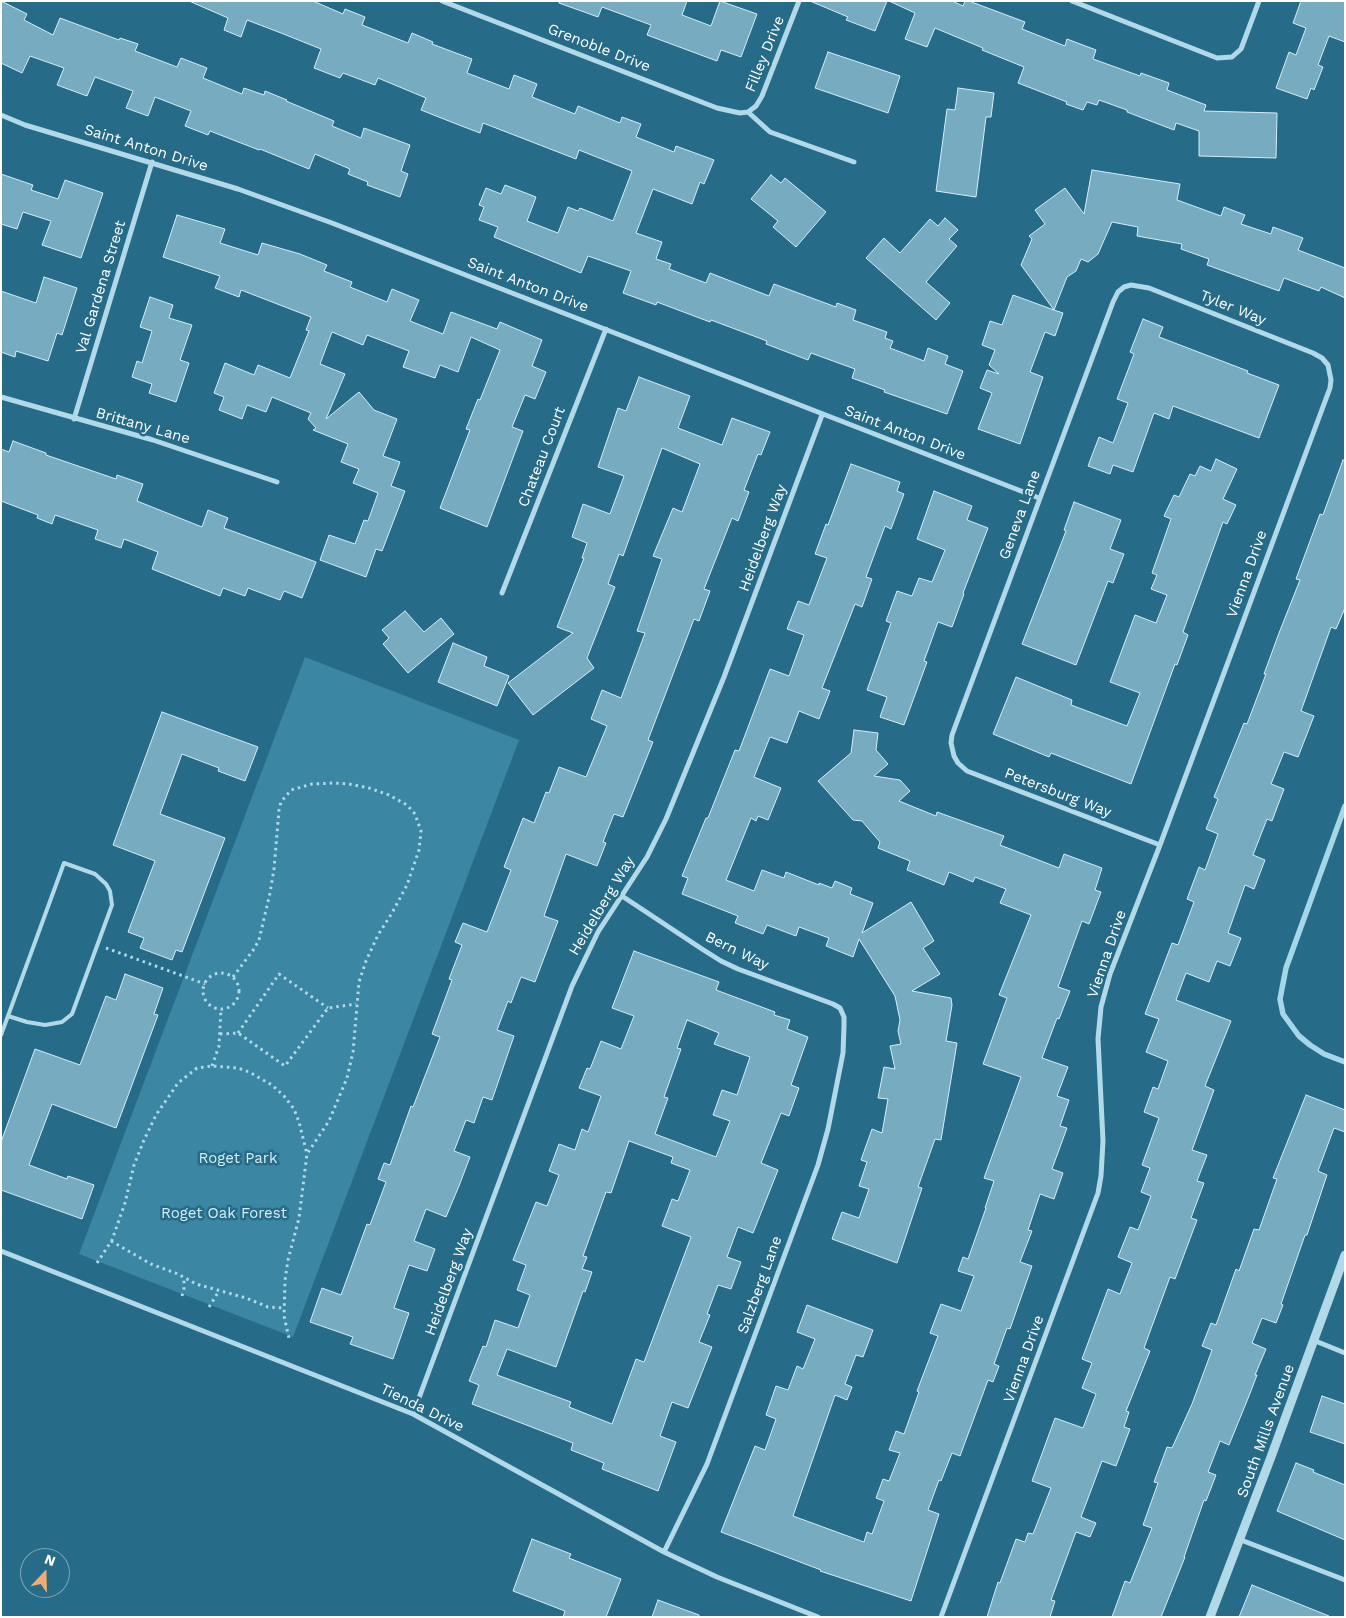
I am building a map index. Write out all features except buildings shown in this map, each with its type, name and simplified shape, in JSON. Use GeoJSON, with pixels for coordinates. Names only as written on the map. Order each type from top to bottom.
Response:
{"type":"FeatureCollection","features":[{"type":"Feature","properties":{"kind":"street","name":"Grenoble Drive"},"geometry":{"type":"LineString","coordinates":[[442,1],[717,108],[740,113],[748,112]]}},
{"type":"Feature","properties":{"kind":"street","name":"Filley Drive"},"geometry":{"type":"LineString","coordinates":[[748,112],[756,106],[762,96],[800,1]]}},
{"type":"Feature","properties":{"kind":"street"},"geometry":{"type":"LineString","coordinates":[[1072,1],[1217,58],[1232,57],[1241,49],[1259,1]]}},
{"type":"Feature","properties":{"kind":"street"},"geometry":{"type":"LineString","coordinates":[[748,112],[770,132],[854,162]]}},
{"type":"Feature","properties":{"kind":"street","name":"Saint Anton Drive"},"geometry":{"type":"LineString","coordinates":[[1,115],[238,189],[332,223],[1039,498]]}},
{"type":"Feature","properties":{"kind":"street","name":"Val Gardena Street"},"geometry":{"type":"LineString","coordinates":[[74,419],[152,162]]}},
{"type":"Feature","properties":{"kind":"street","name":"Tyler Way"},"geometry":{"type":"LineString","coordinates":[[1124,287],[1131,285],[1149,288],[1313,353],[1322,358],[1328,366]]}},
{"type":"Feature","properties":{"kind":"street","name":"Geneva Lane"},"geometry":{"type":"LineString","coordinates":[[954,756],[951,744],[952,736],[1113,302],[1118,292],[1124,287]]}},
{"type":"Feature","properties":{"kind":"street","name":"Chateau Court"},"geometry":{"type":"LineString","coordinates":[[502,593],[606,329]]}},
{"type":"Feature","properties":{"kind":"street","name":"Vienna Drive"},"geometry":{"type":"LineString","coordinates":[[941,1617],[1098,1193],[1103,1159],[1098,1039],[1101,1007],[1110,974],[1330,388],[1331,380],[1328,366]]}},
{"type":"Feature","properties":{"kind":"street","name":"Brittany Lane"},"geometry":{"type":"LineString","coordinates":[[1,397],[153,440],[277,482]]}},
{"type":"Feature","properties":{"kind":"street","name":"Heidelberg Way"},"geometry":{"type":"LineString","coordinates":[[413,1414],[572,986],[594,939],[647,857],[674,799],[724,677],[822,415]]}},
{"type":"Feature","properties":{"kind":"street","name":"Petersburg Way"},"geometry":{"type":"LineString","coordinates":[[954,756],[966,771],[1160,845]]}},
{"type":"Feature","properties":{"kind":"street","name":"Bern Way"},"geometry":{"type":"LineString","coordinates":[[622,896],[702,950],[738,969],[824,1000],[840,1008],[844,1017]]}},
{"type":"Feature","properties":{"kind":"street","name":"Salzberg Lane"},"geometry":{"type":"LineString","coordinates":[[664,1552],[707,1464],[818,1164],[828,1129],[843,1053],[844,1017]]}},
{"type":"Feature","properties":{"kind":"street","name":"Tienda Drive"},"geometry":{"type":"LineString","coordinates":[[1,1250],[413,1414],[664,1552],[717,1577],[818,1617]]}},
{"type":"Feature","properties":{"kind":"street","name":"South Mills Avenue"},"geometry":{"type":"LineString","coordinates":[[1210,1617],[1345,1254]]}},
{"type":"Feature","properties":{"kind":"street"},"geometry":{"type":"LineString","coordinates":[[1313,1340],[1345,1353]]}},
{"type":"Feature","properties":{"kind":"street"},"geometry":{"type":"LineString","coordinates":[[1240,1540],[1345,1580]]}},
{"type":"Feature","properties":{"kind":"lane"},"geometry":{"type":"LineString","coordinates":[[1,1035],[64,863],[95,874],[106,884],[110,891],[112,905],[74,1009],[67,1019],[45,1025],[8,1016]]}},
{"type":"Feature","properties":{"kind":"path"},"geometry":{"type":"LineString","coordinates":[[233,977],[259,940],[270,893],[276,852],[277,820],[284,796],[291,790],[312,784],[334,783],[369,788],[389,795],[407,806],[415,814],[421,831],[421,842],[407,884],[370,950],[359,982],[354,1040],[347,1078],[330,1121],[307,1154]]}},
{"type":"Feature","properties":{"kind":"path"},"geometry":{"type":"LineString","coordinates":[[98,945],[205,984]]}},
{"type":"Feature","properties":{"kind":"path"},"geometry":{"type":"LineString","coordinates":[[222,973],[233,977],[238,987],[238,998],[230,1006],[221,1009],[213,1007],[203,993],[205,984],[210,976],[222,973]]}},
{"type":"Feature","properties":{"kind":"path"},"geometry":{"type":"LineString","coordinates":[[238,1033],[279,974],[328,1008],[356,1004]]}},
{"type":"Feature","properties":{"kind":"path"},"geometry":{"type":"LineString","coordinates":[[220,1034],[238,1033],[285,1066],[328,1008]]}},
{"type":"Feature","properties":{"kind":"path"},"geometry":{"type":"LineString","coordinates":[[212,1066],[219,1046],[221,1009]]}},
{"type":"Feature","properties":{"kind":"path"},"geometry":{"type":"LineString","coordinates":[[97,1263],[111,1240],[125,1203],[134,1164],[144,1140],[165,1100],[178,1083],[197,1068],[226,1066],[248,1072],[272,1086],[284,1096],[294,1109],[300,1122],[307,1154],[300,1210],[287,1266],[284,1316],[289,1338]]}},
{"type":"Feature","properties":{"kind":"path"},"geometry":{"type":"LineString","coordinates":[[111,1240],[151,1264],[207,1288],[246,1298],[268,1307],[284,1308]]}},
{"type":"Feature","properties":{"kind":"path"},"geometry":{"type":"LineString","coordinates":[[182,1296],[184,1278]]}},
{"type":"Feature","properties":{"kind":"path"},"geometry":{"type":"LineString","coordinates":[[209,1307],[219,1291]]}},
{"type":"Feature","properties":{"kind":"green space","name":"Roget Park"},"geometry":{"type":"Polygon","coordinates":[[[305,657],[519,740],[293,1337],[79,1254],[305,657]]]}},
{"type":"Feature","properties":{"kind":"waterway"},"geometry":{"type":"LineString","coordinates":[[1345,806],[1286,968],[1280,999],[1283,1014],[1299,1036],[1324,1054],[1345,1062]]}},
{"type":"Feature","properties":{"kind":"park label","name":"Roget Oak Forest"},"geometry":{"type":"Point","coordinates":[224,1214]}}]}
